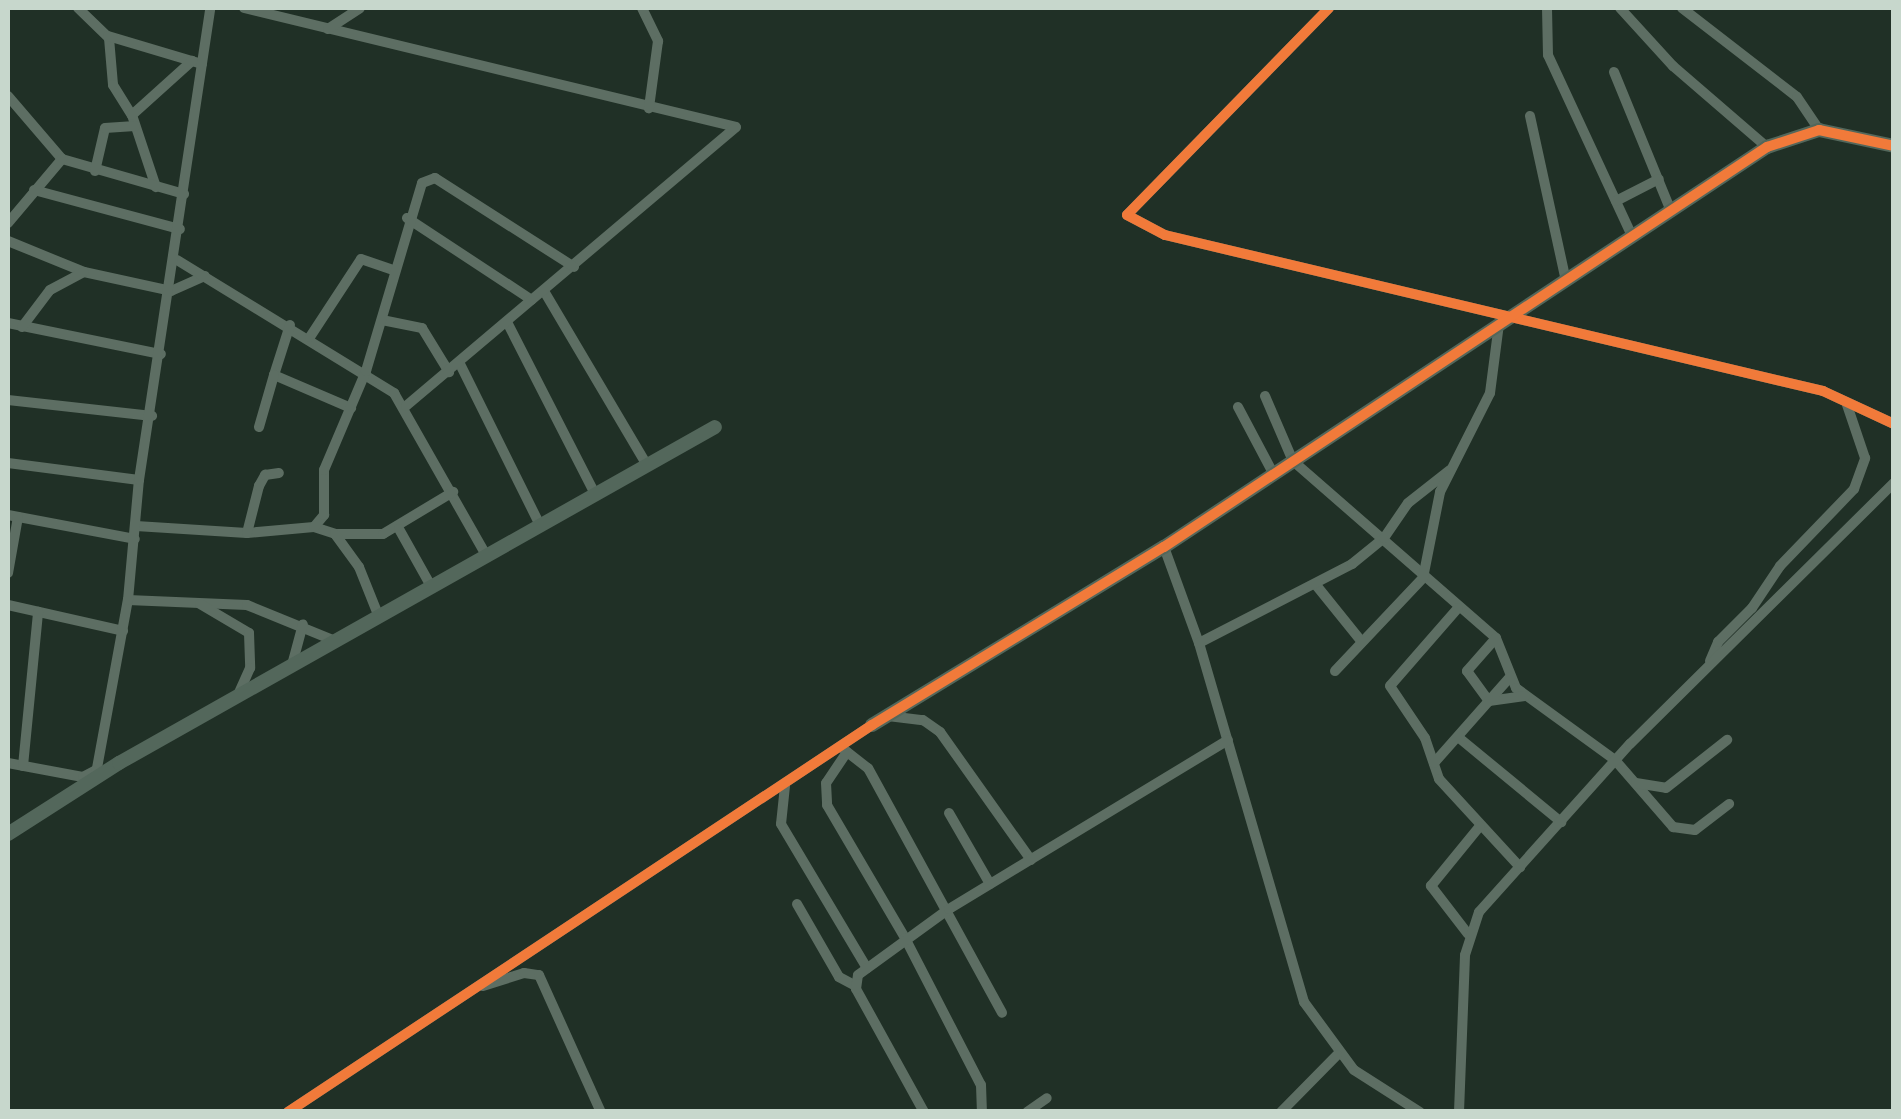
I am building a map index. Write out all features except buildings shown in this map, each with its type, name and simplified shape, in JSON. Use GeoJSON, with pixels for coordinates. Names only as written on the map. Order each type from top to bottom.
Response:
{"type":"FeatureCollection","features":[{"type":"Feature","properties":{"kind":"street"},"geometry":{"type":"LineString","coordinates":[[78,8],[108,36],[197,63]]}},
{"type":"Feature","properties":{"kind":"street"},"geometry":{"type":"LineString","coordinates":[[96,774],[128,600],[139,480],[177,260],[197,63],[210,8]]}},
{"type":"Feature","properties":{"kind":"street"},"geometry":{"type":"LineString","coordinates":[[244,8],[736,127],[406,406]]}},
{"type":"Feature","properties":{"kind":"street"},"geometry":{"type":"LineString","coordinates":[[326,30],[360,8]]}},
{"type":"Feature","properties":{"kind":"street"},"geometry":{"type":"LineString","coordinates":[[642,8],[658,41],[649,108]]}},
{"type":"Feature","properties":{"kind":"street"},"geometry":{"type":"LineString","coordinates":[[1329,8],[1127,215],[1165,235],[1503,320],[1823,391],[1894,424]]}},
{"type":"Feature","properties":{"kind":"street"},"geometry":{"type":"LineString","coordinates":[[1547,8],[1548,55],[1632,236]]}},
{"type":"Feature","properties":{"kind":"street"},"geometry":{"type":"LineString","coordinates":[[1620,8],[1695,87],[1767,148]]}},
{"type":"Feature","properties":{"kind":"street"},"geometry":{"type":"LineString","coordinates":[[1682,8],[1796,97],[1819,130]]}},
{"type":"Feature","properties":{"kind":"street"},"geometry":{"type":"LineString","coordinates":[[108,36],[113,85],[133,120],[156,187]]}},
{"type":"Feature","properties":{"kind":"street"},"geometry":{"type":"LineString","coordinates":[[95,170],[104,128],[133,120],[197,63]]}},
{"type":"Feature","properties":{"kind":"street"},"geometry":{"type":"LineString","coordinates":[[1614,72],[1672,211]]}},
{"type":"Feature","properties":{"kind":"street"},"geometry":{"type":"LineString","coordinates":[[8,96],[62,159],[184,194]]}},
{"type":"Feature","properties":{"kind":"street"},"geometry":{"type":"LineString","coordinates":[[8,124],[21,114]]}},
{"type":"Feature","properties":{"kind":"street"},"geometry":{"type":"LineString","coordinates":[[1530,116],[1565,277]]}},
{"type":"Feature","properties":{"kind":"street"},"geometry":{"type":"LineString","coordinates":[[288,1112],[463,993],[844,749],[872,726],[1164,546],[1565,277],[1767,148],[1819,130],[1894,146]]}},
{"type":"Feature","properties":{"kind":"street"},"geometry":{"type":"LineString","coordinates":[[8,223],[62,159]]}},
{"type":"Feature","properties":{"kind":"street"},"geometry":{"type":"LineString","coordinates":[[314,526],[324,515],[324,470],[366,372],[407,218],[419,188],[435,178],[574,267]]}},
{"type":"Feature","properties":{"kind":"street"},"geometry":{"type":"LineString","coordinates":[[1616,200],[1659,180]]}},
{"type":"Feature","properties":{"kind":"street"},"geometry":{"type":"LineString","coordinates":[[34,190],[180,229]]}},
{"type":"Feature","properties":{"kind":"street"},"geometry":{"type":"LineString","coordinates":[[407,218],[532,300]]}},
{"type":"Feature","properties":{"kind":"street"},"geometry":{"type":"LineString","coordinates":[[8,241],[84,272],[171,291],[205,276]]}},
{"type":"Feature","properties":{"kind":"street"},"geometry":{"type":"LineString","coordinates":[[310,338],[361,259],[393,270]]}},
{"type":"Feature","properties":{"kind":"street"},"geometry":{"type":"LineString","coordinates":[[177,260],[366,372],[406,406],[486,555]]}},
{"type":"Feature","properties":{"kind":"street"},"geometry":{"type":"LineString","coordinates":[[22,328],[50,290],[84,272]]}},
{"type":"Feature","properties":{"kind":"street"},"geometry":{"type":"LineString","coordinates":[[544,291],[647,465]]}},
{"type":"Feature","properties":{"kind":"street"},"geometry":{"type":"LineString","coordinates":[[382,320],[422,328],[454,368],[540,525]]}},
{"type":"Feature","properties":{"kind":"street"},"geometry":{"type":"LineString","coordinates":[[1335,671],[1423,578],[1430,523],[1450,470],[1490,394],[1503,320]]}},
{"type":"Feature","properties":{"kind":"street"},"geometry":{"type":"LineString","coordinates":[[507,322],[595,494]]}},
{"type":"Feature","properties":{"kind":"street"},"geometry":{"type":"LineString","coordinates":[[8,324],[161,354]]}},
{"type":"Feature","properties":{"kind":"street"},"geometry":{"type":"LineString","coordinates":[[259,427],[290,324]]}},
{"type":"Feature","properties":{"kind":"street"},"geometry":{"type":"LineString","coordinates":[[274,375],[350,408]]}},
{"type":"Feature","properties":{"kind":"street"},"geometry":{"type":"LineString","coordinates":[[1265,396],[1293,461],[1496,638],[1510,677],[1525,696],[1615,760],[1681,832],[1730,804]]}},
{"type":"Feature","properties":{"kind":"street"},"geometry":{"type":"LineString","coordinates":[[9,399],[152,416]]}},
{"type":"Feature","properties":{"kind":"street"},"geometry":{"type":"LineString","coordinates":[[1708,667],[1718,642],[1752,608],[1780,566],[1854,489],[1865,458],[1846,402]]}},
{"type":"Feature","properties":{"kind":"street"},"geometry":{"type":"LineString","coordinates":[[1238,407],[1272,473]]}},
{"type":"Feature","properties":{"kind":"street"},"geometry":{"type":"LineString","coordinates":[[8,834],[96,774],[715,427]]}},
{"type":"Feature","properties":{"kind":"street"},"geometry":{"type":"LineString","coordinates":[[8,464],[139,480]]}},
{"type":"Feature","properties":{"kind":"street"},"geometry":{"type":"LineString","coordinates":[[1199,644],[1316,585],[1384,538],[1399,512],[1450,470]]}},
{"type":"Feature","properties":{"kind":"street"},"geometry":{"type":"LineString","coordinates":[[247,533],[259,486],[266,475],[279,474]]}},
{"type":"Feature","properties":{"kind":"street"},"geometry":{"type":"LineString","coordinates":[[1459,1112],[1468,934],[1479,912],[1615,760],[1894,483]]}},
{"type":"Feature","properties":{"kind":"street"},"geometry":{"type":"LineString","coordinates":[[8,573],[13,516],[136,533],[247,533],[314,526],[335,534],[399,528],[453,492]]}},
{"type":"Feature","properties":{"kind":"street"},"geometry":{"type":"LineString","coordinates":[[399,528],[431,586]]}},
{"type":"Feature","properties":{"kind":"street"},"geometry":{"type":"LineString","coordinates":[[335,534],[359,566],[379,616]]}},
{"type":"Feature","properties":{"kind":"street"},"geometry":{"type":"LineString","coordinates":[[1164,546],[1228,740],[1294,978],[1337,1054],[1420,1112]]}},
{"type":"Feature","properties":{"kind":"street"},"geometry":{"type":"LineString","coordinates":[[1316,585],[1362,642]]}},
{"type":"Feature","properties":{"kind":"street"},"geometry":{"type":"LineString","coordinates":[[128,600],[246,605],[303,624],[334,641]]}},
{"type":"Feature","properties":{"kind":"street"},"geometry":{"type":"LineString","coordinates":[[200,604],[249,633],[250,668],[238,696]]}},
{"type":"Feature","properties":{"kind":"street"},"geometry":{"type":"LineString","coordinates":[[8,605],[123,631]]}},
{"type":"Feature","properties":{"kind":"street"},"geometry":{"type":"LineString","coordinates":[[1458,608],[1390,683],[1434,763],[1480,826],[1520,867]]}},
{"type":"Feature","properties":{"kind":"street"},"geometry":{"type":"LineString","coordinates":[[38,612],[13,766],[83,777],[96,774]]}},
{"type":"Feature","properties":{"kind":"street"},"geometry":{"type":"LineString","coordinates":[[292,666],[303,624]]}},
{"type":"Feature","properties":{"kind":"street"},"geometry":{"type":"LineString","coordinates":[[1490,701],[1466,668],[1496,638]]}},
{"type":"Feature","properties":{"kind":"street"},"geometry":{"type":"LineString","coordinates":[[1434,763],[1510,677]]}},
{"type":"Feature","properties":{"kind":"street"},"geometry":{"type":"LineString","coordinates":[[1490,701],[1525,696]]}},
{"type":"Feature","properties":{"kind":"street"},"geometry":{"type":"LineString","coordinates":[[888,716],[923,720],[940,732],[1031,860]]}},
{"type":"Feature","properties":{"kind":"street"},"geometry":{"type":"LineString","coordinates":[[1458,737],[1561,822]]}},
{"type":"Feature","properties":{"kind":"street"},"geometry":{"type":"LineString","coordinates":[[854,985],[868,968],[949,909],[1228,740]]}},
{"type":"Feature","properties":{"kind":"street"},"geometry":{"type":"LineString","coordinates":[[1634,782],[1666,788],[1727,740]]}},
{"type":"Feature","properties":{"kind":"street"},"geometry":{"type":"LineString","coordinates":[[844,749],[868,768],[949,909],[1002,1013]]}},
{"type":"Feature","properties":{"kind":"street"},"geometry":{"type":"LineString","coordinates":[[844,749],[823,794],[906,938],[981,1085],[982,1112]]}},
{"type":"Feature","properties":{"kind":"street"},"geometry":{"type":"LineString","coordinates":[[785,784],[781,824],[868,968]]}},
{"type":"Feature","properties":{"kind":"street"},"geometry":{"type":"LineString","coordinates":[[949,812],[990,884]]}},
{"type":"Feature","properties":{"kind":"street"},"geometry":{"type":"LineString","coordinates":[[1468,934],[1431,886],[1480,826]]}},
{"type":"Feature","properties":{"kind":"street"},"geometry":{"type":"LineString","coordinates":[[797,904],[839,977],[854,985],[924,1112]]}},
{"type":"Feature","properties":{"kind":"street"},"geometry":{"type":"LineString","coordinates":[[463,993],[516,974],[540,975],[602,1112]]}},
{"type":"Feature","properties":{"kind":"street"},"geometry":{"type":"LineString","coordinates":[[1280,1112],[1337,1054]]}},
{"type":"Feature","properties":{"kind":"street"},"geometry":{"type":"LineString","coordinates":[[1028,1112],[1047,1098]]}},
{"type":"Feature","properties":{"kind":"cycle path"},"geometry":{"type":"LineString","coordinates":[[1329,8],[1127,215],[1165,235],[1823,391],[1894,424]]}},
{"type":"Feature","properties":{"kind":"cycle path"},"geometry":{"type":"LineString","coordinates":[[288,1112],[872,725],[1164,547],[1767,147],[1819,130],[1894,146]]}}]}
